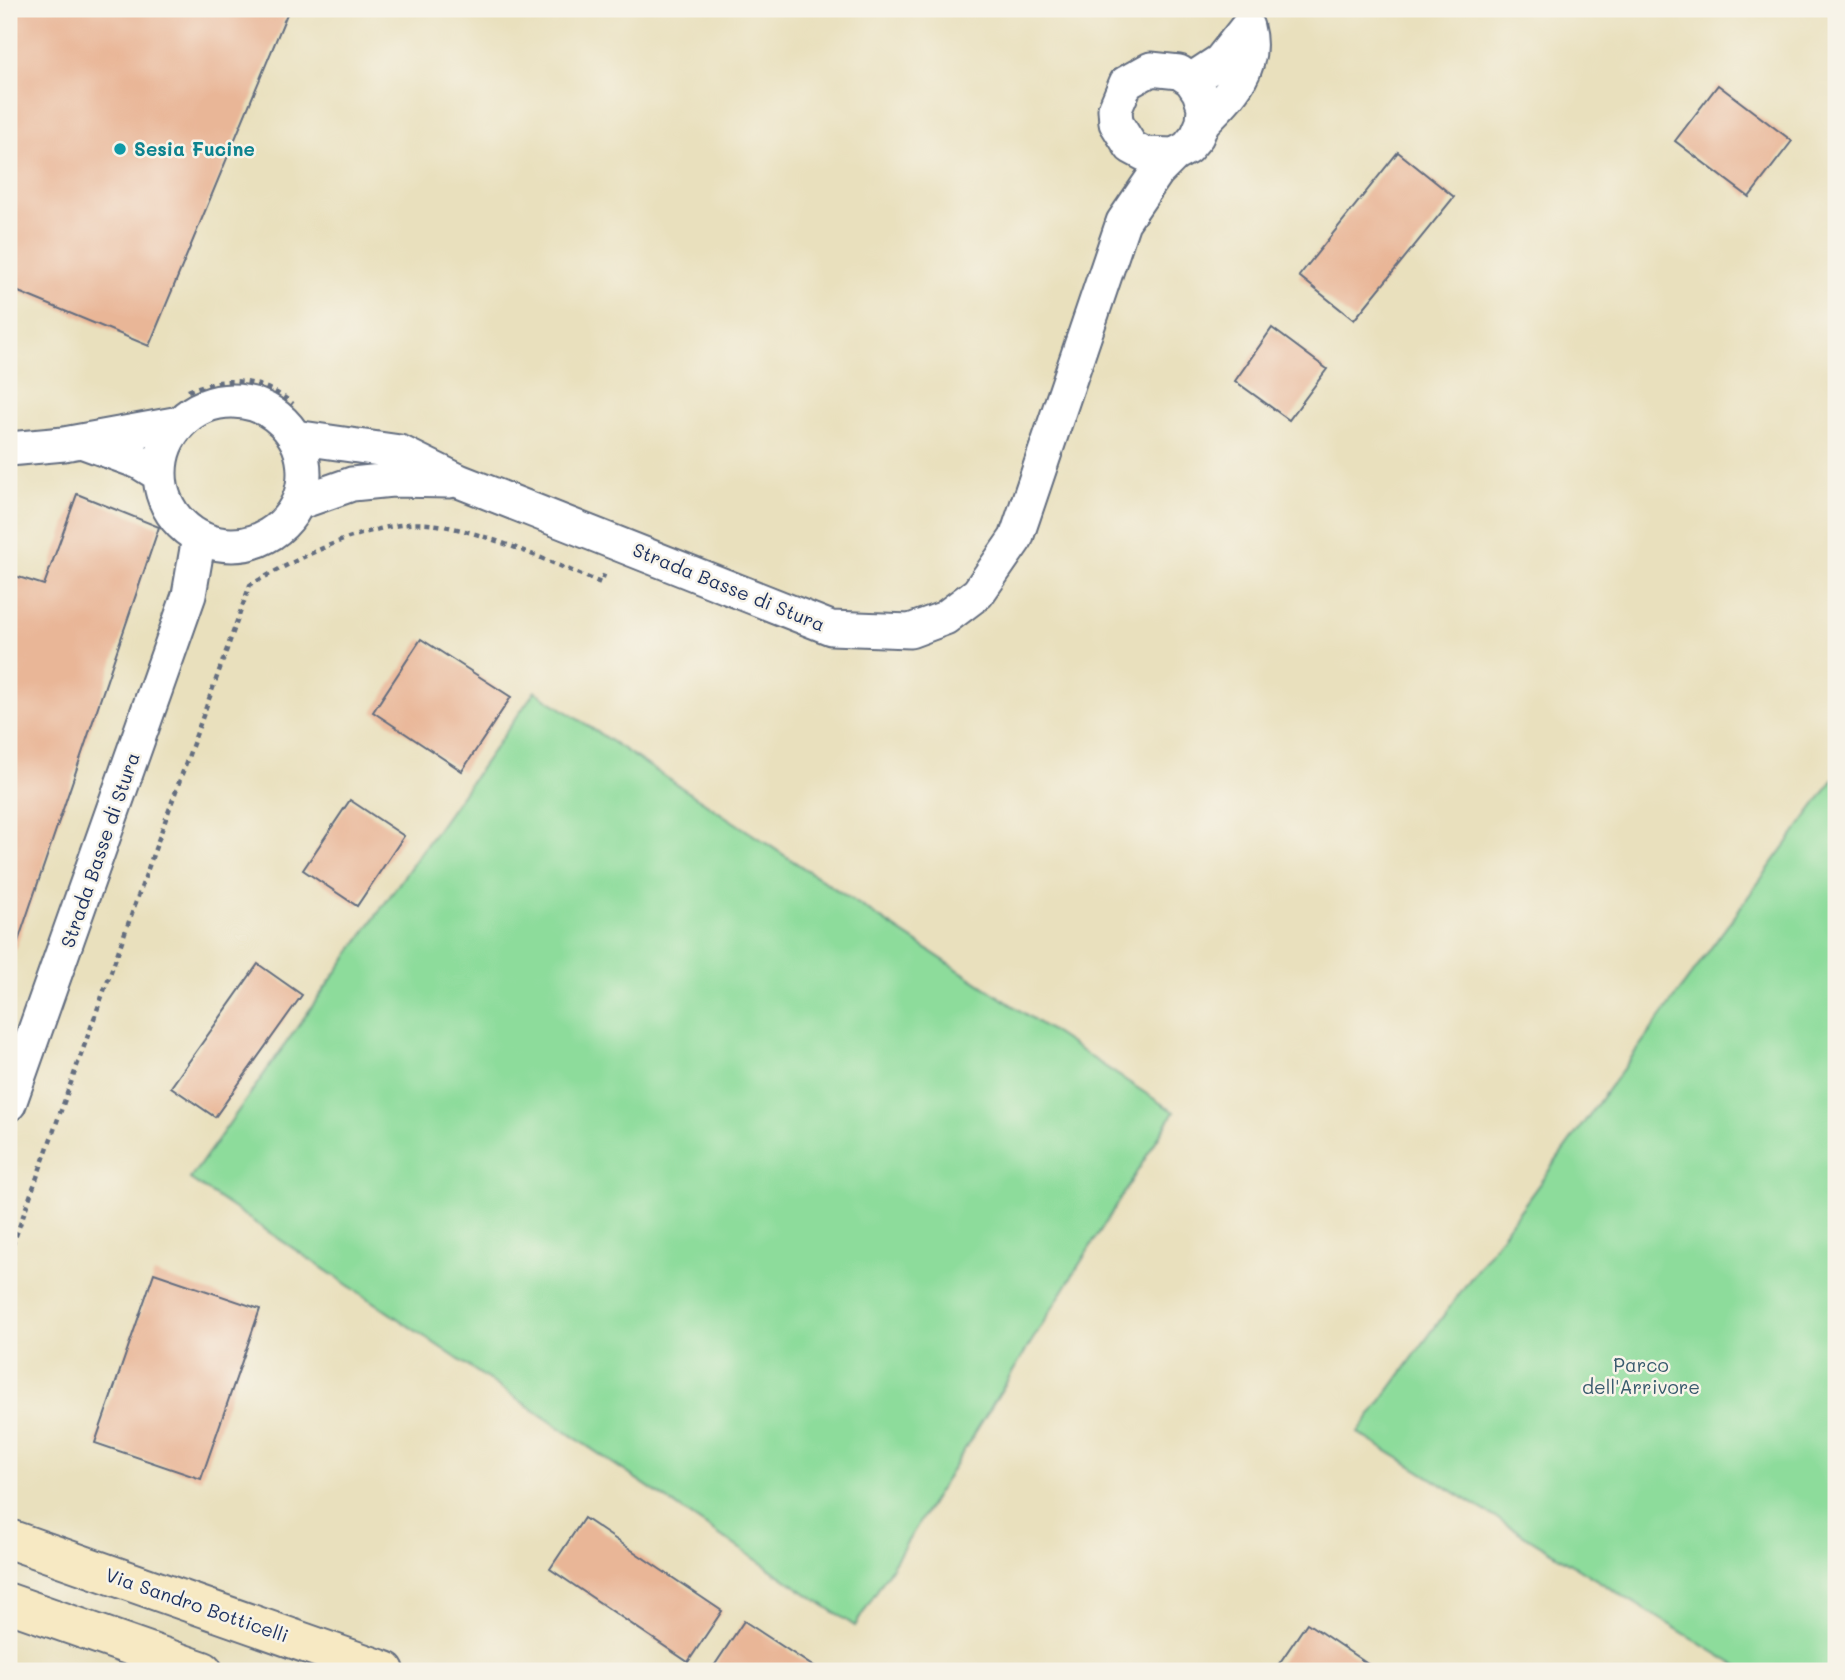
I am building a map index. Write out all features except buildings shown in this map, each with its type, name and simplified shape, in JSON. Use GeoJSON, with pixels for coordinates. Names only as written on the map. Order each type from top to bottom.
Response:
{"type":"FeatureCollection","features":[{"type":"Feature","properties":{"kind":"main road","name":"Via Sandro Botticelli"},"geometry":{"type":"LineString","coordinates":[[9,1539],[385,1671]]}},
{"type":"Feature","properties":{"kind":"main road"},"geometry":{"type":"LineString","coordinates":[[9,1603],[203,1671]]}},
{"type":"Feature","properties":{"kind":"street","name":"Strada Basse di Stura"},"geometry":{"type":"LineString","coordinates":[[299,424],[400,452],[459,481],[831,628],[911,631],[945,618],[978,593],[1016,538],[1123,222],[1157,172],[1198,136],[1203,122],[1225,100],[1247,68],[1251,43],[1247,27],[1220,61],[1191,80],[1165,68],[1150,69],[1131,78],[1118,95],[1115,109],[1125,163],[1123,222]]}},
{"type":"Feature","properties":{"kind":"street"},"geometry":{"type":"LineString","coordinates":[[1191,80],[1204,107],[1203,122]]}},
{"type":"Feature","properties":{"kind":"street"},"geometry":{"type":"LineString","coordinates":[[1121,136],[1144,155],[1174,155]]}},
{"type":"Feature","properties":{"kind":"street"},"geometry":{"type":"LineString","coordinates":[[9,449],[82,441],[180,409],[241,401],[299,424],[304,470],[298,503],[284,523],[264,538],[241,545],[219,544],[199,537],[183,526],[171,511],[163,494],[160,475],[162,456],[180,409]]}},
{"type":"Feature","properties":{"kind":"street"},"geometry":{"type":"LineString","coordinates":[[82,441],[139,462],[160,475]]}},
{"type":"Feature","properties":{"kind":"street","name":"Strada Basse di Stura"},"geometry":{"type":"LineString","coordinates":[[298,503],[352,484],[392,480],[459,481]]}},
{"type":"Feature","properties":{"kind":"street","name":"Strada Basse di Stura"},"geometry":{"type":"LineString","coordinates":[[9,1104],[189,595],[199,537]]}},
{"type":"Feature","properties":{"kind":"street","name":"Strada Basse di Stura"},"geometry":{"type":"LineString","coordinates":[[189,595],[241,545]]}},
{"type":"Feature","properties":{"kind":"path"},"geometry":{"type":"LineString","coordinates":[[180,409],[211,381],[247,381],[278,391],[299,424]]}},
{"type":"Feature","properties":{"kind":"path"},"geometry":{"type":"LineString","coordinates":[[9,1255],[250,585],[350,536],[411,523],[469,531],[601,583],[617,542]]}},
{"type":"Feature","properties":{"kind":"green space"},"geometry":{"type":"Polygon","coordinates":[[[535,691],[1174,1112],[855,1626],[190,1179],[535,691]]]}},
{"type":"Feature","properties":{"kind":"green space","name":"Parco dell'Arrivore"},"geometry":{"type":"Polygon","coordinates":[[[1836,776],[1836,1671],[1745,1671],[1358,1433],[1836,776]]]}},
{"type":"Feature","properties":{"kind":"place","name":"Sesia Fucine"},"geometry":{"type":"Point","coordinates":[120,149]}}]}
